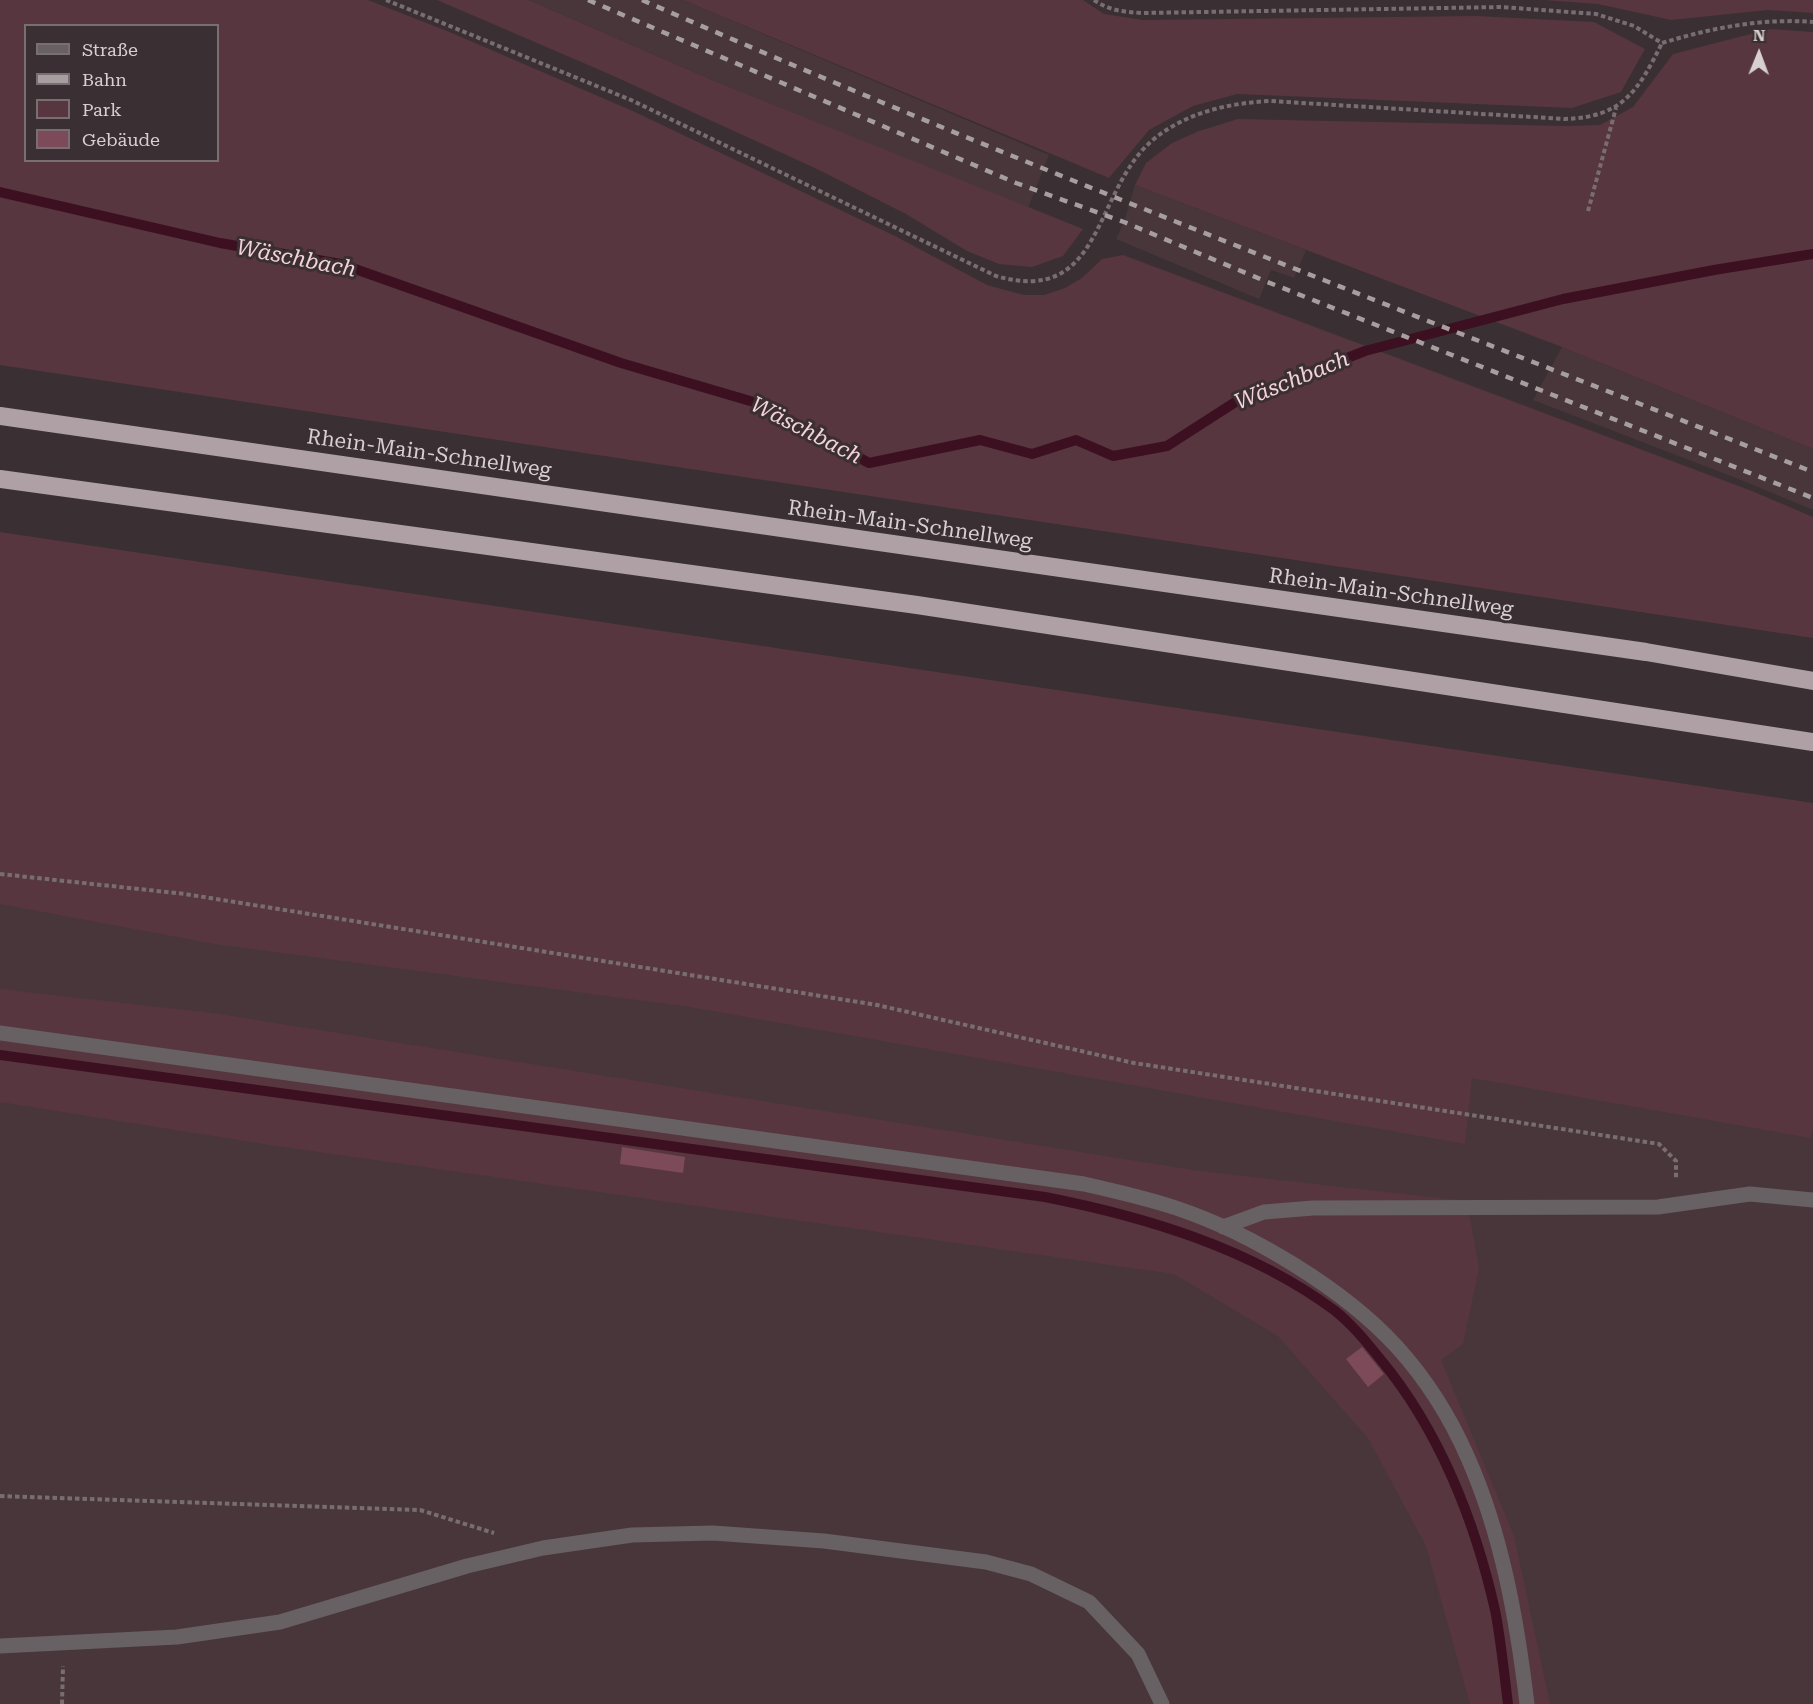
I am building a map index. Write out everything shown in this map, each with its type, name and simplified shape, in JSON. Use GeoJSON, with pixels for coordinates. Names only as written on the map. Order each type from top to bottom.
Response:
{"type":"FeatureCollection","features":[{"type":"Feature","properties":{"kind":"highway","name":"Rhein-Main-Schnellweg"},"geometry":{"type":"LineString","coordinates":[[0,416],[1646,652],[1813,681]]}},
{"type":"Feature","properties":{"kind":"highway"},"geometry":{"type":"LineString","coordinates":[[0,479],[917,605],[1813,741]]}},
{"type":"Feature","properties":{"kind":"lane"},"geometry":{"type":"LineString","coordinates":[[0,1033],[1084,1184],[1132,1194],[1223,1227],[1298,1267],[1333,1292],[1397,1347],[1424,1381],[1467,1456],[1484,1497],[1497,1538],[1510,1599],[1527,1704]]}},
{"type":"Feature","properties":{"kind":"lane"},"geometry":{"type":"LineString","coordinates":[[1223,1227],[1264,1212],[1313,1208],[1658,1207],[1750,1194],[1813,1200]]}},
{"type":"Feature","properties":{"kind":"lane"},"geometry":{"type":"LineString","coordinates":[[0,1646],[177,1637],[280,1622],[467,1566],[543,1548],[632,1535],[713,1533],[824,1541],[986,1562],[1031,1574],[1089,1602],[1138,1654],[1162,1704]]}},
{"type":"Feature","properties":{"kind":"path"},"geometry":{"type":"LineString","coordinates":[[386,0],[631,100],[996,276],[1014,281],[1032,282],[1066,272],[1084,254],[1116,187],[1134,160],[1153,139],[1194,115],[1247,102],[1270,101],[1565,120],[1582,119],[1616,107],[1631,95],[1644,79],[1662,43]]}},
{"type":"Feature","properties":{"kind":"path"},"geometry":{"type":"LineString","coordinates":[[1094,0],[1108,9],[1143,13],[1467,6],[1596,14],[1634,26],[1662,43],[1762,21],[1813,22]]}},
{"type":"Feature","properties":{"kind":"path"},"geometry":{"type":"LineString","coordinates":[[1588,211],[1616,107]]}},
{"type":"Feature","properties":{"kind":"path"},"geometry":{"type":"LineString","coordinates":[[0,874],[185,894],[865,1003],[1134,1063],[1659,1144],[1676,1161],[1676,1188],[1658,1207]]}},
{"type":"Feature","properties":{"kind":"path"},"geometry":{"type":"LineString","coordinates":[[0,1496],[420,1510],[499,1534]]}},
{"type":"Feature","properties":{"kind":"path"},"geometry":{"type":"LineString","coordinates":[[62,1704],[63,1643]]}},
{"type":"Feature","properties":{"kind":"shaded area"},"geometry":{"type":"Polygon","coordinates":[[[529,0],[683,0],[1049,155],[1028,208],[712,80],[529,0]]]}},
{"type":"Feature","properties":{"kind":"shaded area"},"geometry":{"type":"Polygon","coordinates":[[[1135,185],[1306,250],[1294,278],[1271,270],[1259,299],[1116,239],[1124,222],[1135,185]]]}},
{"type":"Feature","properties":{"kind":"shaded area"},"geometry":{"type":"Polygon","coordinates":[[[1562,347],[1813,449],[1813,510],[1533,400],[1562,347]]]}},
{"type":"Feature","properties":{"kind":"shaded area"},"geometry":{"type":"Polygon","coordinates":[[[0,729],[1813,972],[1813,1704],[0,1704],[0,729]]]}},
{"type":"Feature","properties":{"kind":"green space"},"geometry":{"type":"Polygon","coordinates":[[[0,0],[368,0],[452,33],[635,112],[897,237],[987,285],[1024,295],[1044,295],[1065,288],[1082,278],[1102,259],[1123,255],[1752,491],[1813,517],[1813,638],[0,365],[0,0]]]}},
{"type":"Feature","properties":{"kind":"green space"},"geometry":{"type":"Polygon","coordinates":[[[437,0],[529,0],[712,80],[1083,229],[1063,256],[1032,267],[999,264],[967,251],[906,214],[817,169],[609,74],[437,0]]]}},
{"type":"Feature","properties":{"kind":"green space"},"geometry":{"type":"Polygon","coordinates":[[[683,0],[1083,0],[1104,14],[1143,20],[1476,16],[1594,22],[1645,49],[1621,92],[1572,108],[1237,94],[1193,106],[1149,130],[1109,178],[683,0]]]}},
{"type":"Feature","properties":{"kind":"green space"},"geometry":{"type":"Polygon","coordinates":[[[1543,0],[1813,0],[1813,13],[1768,10],[1671,20],[1598,4],[1543,0]]]}},
{"type":"Feature","properties":{"kind":"green space"},"geometry":{"type":"Polygon","coordinates":[[[1770,29],[1813,32],[1813,449],[1562,347],[1135,185],[1146,163],[1172,143],[1199,131],[1238,119],[1600,125],[1633,107],[1673,54],[1770,29]]]}},
{"type":"Feature","properties":{"kind":"green space"},"geometry":{"type":"Polygon","coordinates":[[[0,532],[1813,803],[1813,1127],[1811,1138],[1472,1078],[1465,1144],[690,1007],[215,944],[0,904],[0,532]]]}},
{"type":"Feature","properties":{"kind":"green space"},"geometry":{"type":"Polygon","coordinates":[[[0,989],[213,1013],[1199,1171],[1467,1201],[1479,1268],[1463,1344],[1441,1360],[1514,1536],[1550,1704],[1470,1704],[1426,1546],[1368,1438],[1278,1336],[1174,1274],[270,1145],[0,1102],[0,989]]]}},
{"type":"Feature","properties":{"kind":"building"},"geometry":{"type":"Polygon","coordinates":[[[622,1147],[685,1157],[683,1173],[620,1164],[622,1147]]]}},
{"type":"Feature","properties":{"kind":"building"},"geometry":{"type":"Polygon","coordinates":[[[1362,1347],[1384,1374],[1368,1387],[1346,1359],[1362,1347]]]}},
{"type":"Feature","properties":{"kind":"waterway","name":"Wäschbach"},"geometry":{"type":"LineString","coordinates":[[0,192],[220,243],[341,264],[621,363],[757,403],[869,463],[980,440],[1032,454],[1076,440],[1113,456],[1167,446],[1237,401],[1365,351],[1563,299],[1813,254]]}},
{"type":"Feature","properties":{"kind":"waterway"},"geometry":{"type":"LineString","coordinates":[[0,1055],[1045,1197],[1159,1225],[1232,1252],[1302,1288],[1341,1315],[1381,1360],[1402,1387],[1420,1416],[1452,1478],[1477,1543],[1495,1610],[1508,1704]]}},
{"type":"Feature","properties":{"kind":"railway"},"geometry":{"type":"LineString","coordinates":[[588,0],[1016,183],[1124,222],[1265,281],[1813,498]]}},
{"type":"Feature","properties":{"kind":"railway"},"geometry":{"type":"LineString","coordinates":[[642,0],[1079,183],[1813,472]]}}]}
